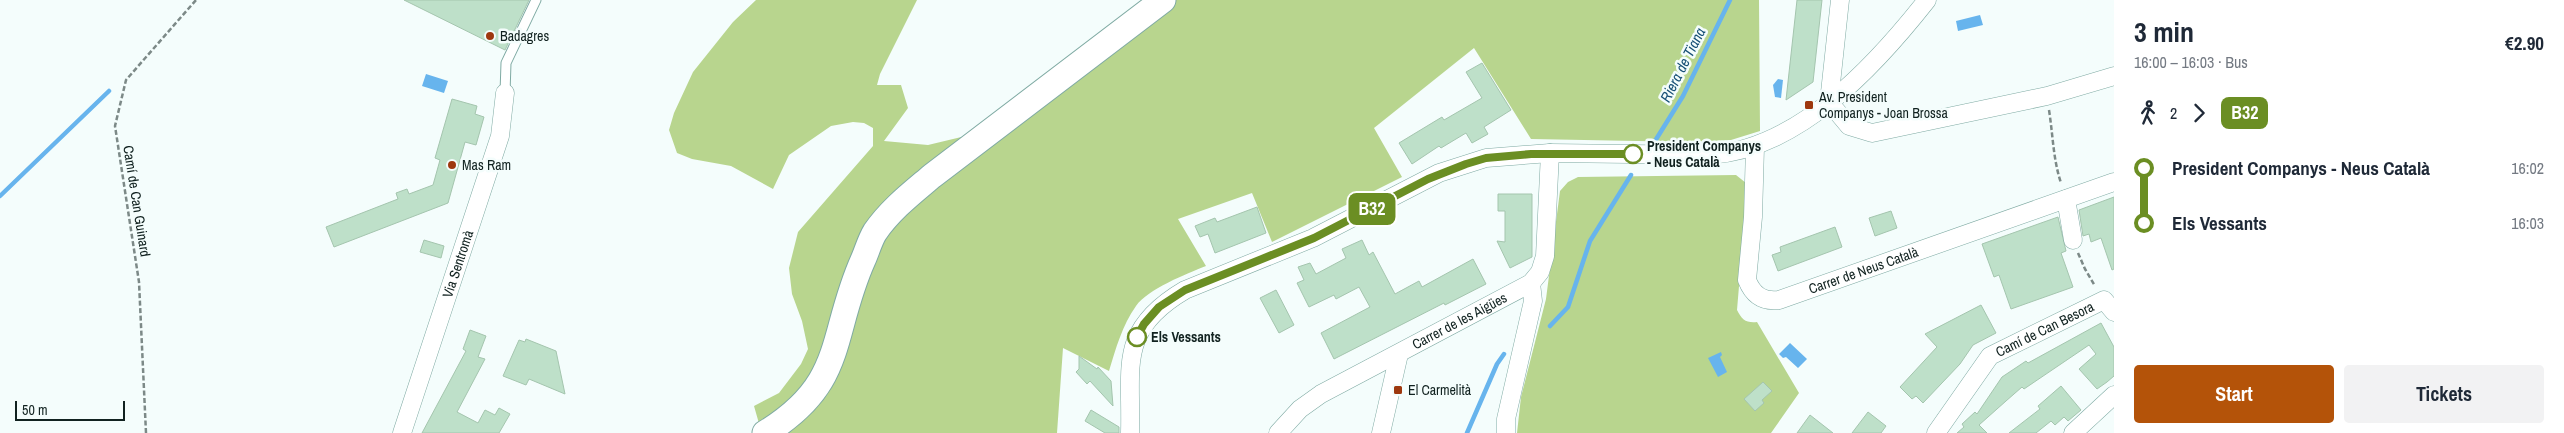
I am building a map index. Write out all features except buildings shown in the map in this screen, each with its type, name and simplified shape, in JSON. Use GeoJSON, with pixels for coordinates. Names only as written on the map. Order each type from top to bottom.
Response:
{"type":"FeatureCollection","features":[{"type":"Feature","properties":{"kind":"street"},"geometry":{"type":"LineString","coordinates":[[765,433],[800,408],[819,387],[833,359],[855,278],[874,233],[895,207],[932,176],[1163,0]]}},
{"type":"Feature","properties":{"kind":"street"},"geometry":{"type":"LineString","coordinates":[[1840,0],[1829,102],[1849,126],[1872,133],[2046,96],[2114,76]]}},
{"type":"Feature","properties":{"kind":"street"},"geometry":{"type":"LineString","coordinates":[[1130,433],[1129,365],[1132,349],[1144,324],[1166,301],[1185,290],[1314,238],[1440,174],[1486,158],[1550,153],[1710,155],[1731,154],[1754,148],[1794,127],[1829,102],[1870,65],[1927,0]]}},
{"type":"Feature","properties":{"kind":"street","name":"Via Sentromà"},"geometry":{"type":"LineString","coordinates":[[402,433],[500,136],[505,94]]}},
{"type":"Feature","properties":{"kind":"street","name":"Carrer de Neus Català"},"geometry":{"type":"LineString","coordinates":[[1754,148],[1753,217],[1747,280],[1750,289],[1760,298],[1770,302],[2114,182]]}},
{"type":"Feature","properties":{"kind":"street"},"geometry":{"type":"LineString","coordinates":[[1506,433],[1506,419],[1533,301],[1531,283],[1540,272],[1545,256],[1550,153]]}},
{"type":"Feature","properties":{"kind":"street"},"geometry":{"type":"LineString","coordinates":[[2066,199],[2073,240]]}},
{"type":"Feature","properties":{"kind":"street","name":"Carrer de les Aigües"},"geometry":{"type":"LineString","coordinates":[[1278,433],[1300,409],[1321,394],[1531,283]]}},
{"type":"Feature","properties":{"kind":"street","name":"Camí de Can Besora"},"geometry":{"type":"LineString","coordinates":[[1936,433],[1990,356],[2109,306]]}},
{"type":"Feature","properties":{"kind":"street"},"geometry":{"type":"LineString","coordinates":[[1381,433],[1399,354]]}},
{"type":"Feature","properties":{"kind":"street"},"geometry":{"type":"LineString","coordinates":[[2073,433],[2114,395]]}},
{"type":"Feature","properties":{"kind":"lane"},"geometry":{"type":"LineString","coordinates":[[505,94],[506,63],[536,0]]}},
{"type":"Feature","properties":{"kind":"path","name":"Camí de Can Guinard"},"geometry":{"type":"LineString","coordinates":[[146,433],[139,282],[115,126],[126,80],[196,0]]}},
{"type":"Feature","properties":{"kind":"path"},"geometry":{"type":"LineString","coordinates":[[2046,96],[2054,142],[2054,161],[2066,199]]}},
{"type":"Feature","properties":{"kind":"path"},"geometry":{"type":"LineString","coordinates":[[2073,240],[2085,270],[2109,306]]}},
{"type":"Feature","properties":{"kind":"green space"},"geometry":{"type":"Polygon","coordinates":[[[756,0],[917,0],[880,74],[877,85],[901,85],[908,108],[884,141],[928,145],[978,133],[902,190],[809,384],[760,427],[754,406],[779,393],[801,364],[808,349],[802,321],[792,294],[789,268],[798,232],[873,146],[873,128],[864,123],[853,122],[831,126],[789,155],[773,189],[731,166],[692,159],[677,153],[669,130],[674,113],[693,72],[733,22],[756,0]]]}},
{"type":"Feature","properties":{"kind":"green space"},"geometry":{"type":"Polygon","coordinates":[[[1176,0],[1759,0],[1760,131],[1731,140],[1690,142],[1531,139],[1474,48],[1374,128],[1402,177],[1272,242],[1252,193],[1178,219],[1206,266],[1158,288],[1136,306],[1123,329],[1109,371],[1063,348],[1057,433],[776,433],[798,417],[869,263],[897,218],[1176,0]]]}},
{"type":"Feature","properties":{"kind":"green space"},"geometry":{"type":"Polygon","coordinates":[[[1736,175],[1746,183],[1747,191],[1737,310],[1745,320],[1757,322],[1799,393],[1771,433],[1517,433],[1521,397],[1546,299],[1560,191],[1568,182],[1578,177],[1736,175]]]}},
{"type":"Feature","properties":{"kind":"water"},"geometry":{"type":"Polygon","coordinates":[[[1980,15],[1983,25],[1958,31],[1956,21],[1980,15]]]}},
{"type":"Feature","properties":{"kind":"water"},"geometry":{"type":"Polygon","coordinates":[[[426,74],[448,81],[444,93],[422,86],[426,74]]]}},
{"type":"Feature","properties":{"kind":"water"},"geometry":{"type":"Polygon","coordinates":[[[1778,79],[1783,80],[1781,98],[1775,97],[1773,85],[1778,79]]]}},
{"type":"Feature","properties":{"kind":"water"},"geometry":{"type":"Polygon","coordinates":[[[1790,343],[1807,359],[1798,368],[1786,357],[1783,358],[1779,354],[1790,343]]]}},
{"type":"Feature","properties":{"kind":"water"},"geometry":{"type":"Polygon","coordinates":[[[1721,352],[1722,355],[1720,357],[1727,372],[1718,377],[1708,358],[1721,352]]]}},
{"type":"Feature","properties":{"kind":"waterway","name":"Riera de Tiana"},"geometry":{"type":"LineString","coordinates":[[1655,141],[1683,96],[1730,0]]}},
{"type":"Feature","properties":{"kind":"waterway"},"geometry":{"type":"LineString","coordinates":[[0,196],[109,91]]}},
{"type":"Feature","properties":{"kind":"waterway","name":"Riera de Tiana"},"geometry":{"type":"LineString","coordinates":[[1550,326],[1568,307],[1590,241],[1631,175]]}},
{"type":"Feature","properties":{"kind":"waterway","name":"Riera de Tiana"},"geometry":{"type":"LineString","coordinates":[[1467,433],[1497,364],[1504,354]]}},
{"type":"Feature","properties":{"kind":"bus line","name":"B32"},"geometry":{"type":"LineString","coordinates":[[1137,337],[1144,324],[1159,307],[1185,290],[1314,238],[1428,179],[1466,164],[1505,155],[1550,153],[1633,154]]}},
{"type":"Feature","properties":{"kind":"place","name":"Badagres"},"geometry":{"type":"Point","coordinates":[490,36]}},
{"type":"Feature","properties":{"kind":"place","name":"Av. President Companys - Joan Brossa"},"geometry":{"type":"Point","coordinates":[1809,105]}},
{"type":"Feature","properties":{"kind":"place","name":"President Companys - Neus Català"},"geometry":{"type":"Point","coordinates":[1633,154]}},
{"type":"Feature","properties":{"kind":"place","name":"Mas Ram"},"geometry":{"type":"Point","coordinates":[452,165]}},
{"type":"Feature","properties":{"kind":"place","name":"Els Vessants"},"geometry":{"type":"Point","coordinates":[1137,337]}},
{"type":"Feature","properties":{"kind":"place","name":"El Carmelità"},"geometry":{"type":"Point","coordinates":[1398,390]}}]}
